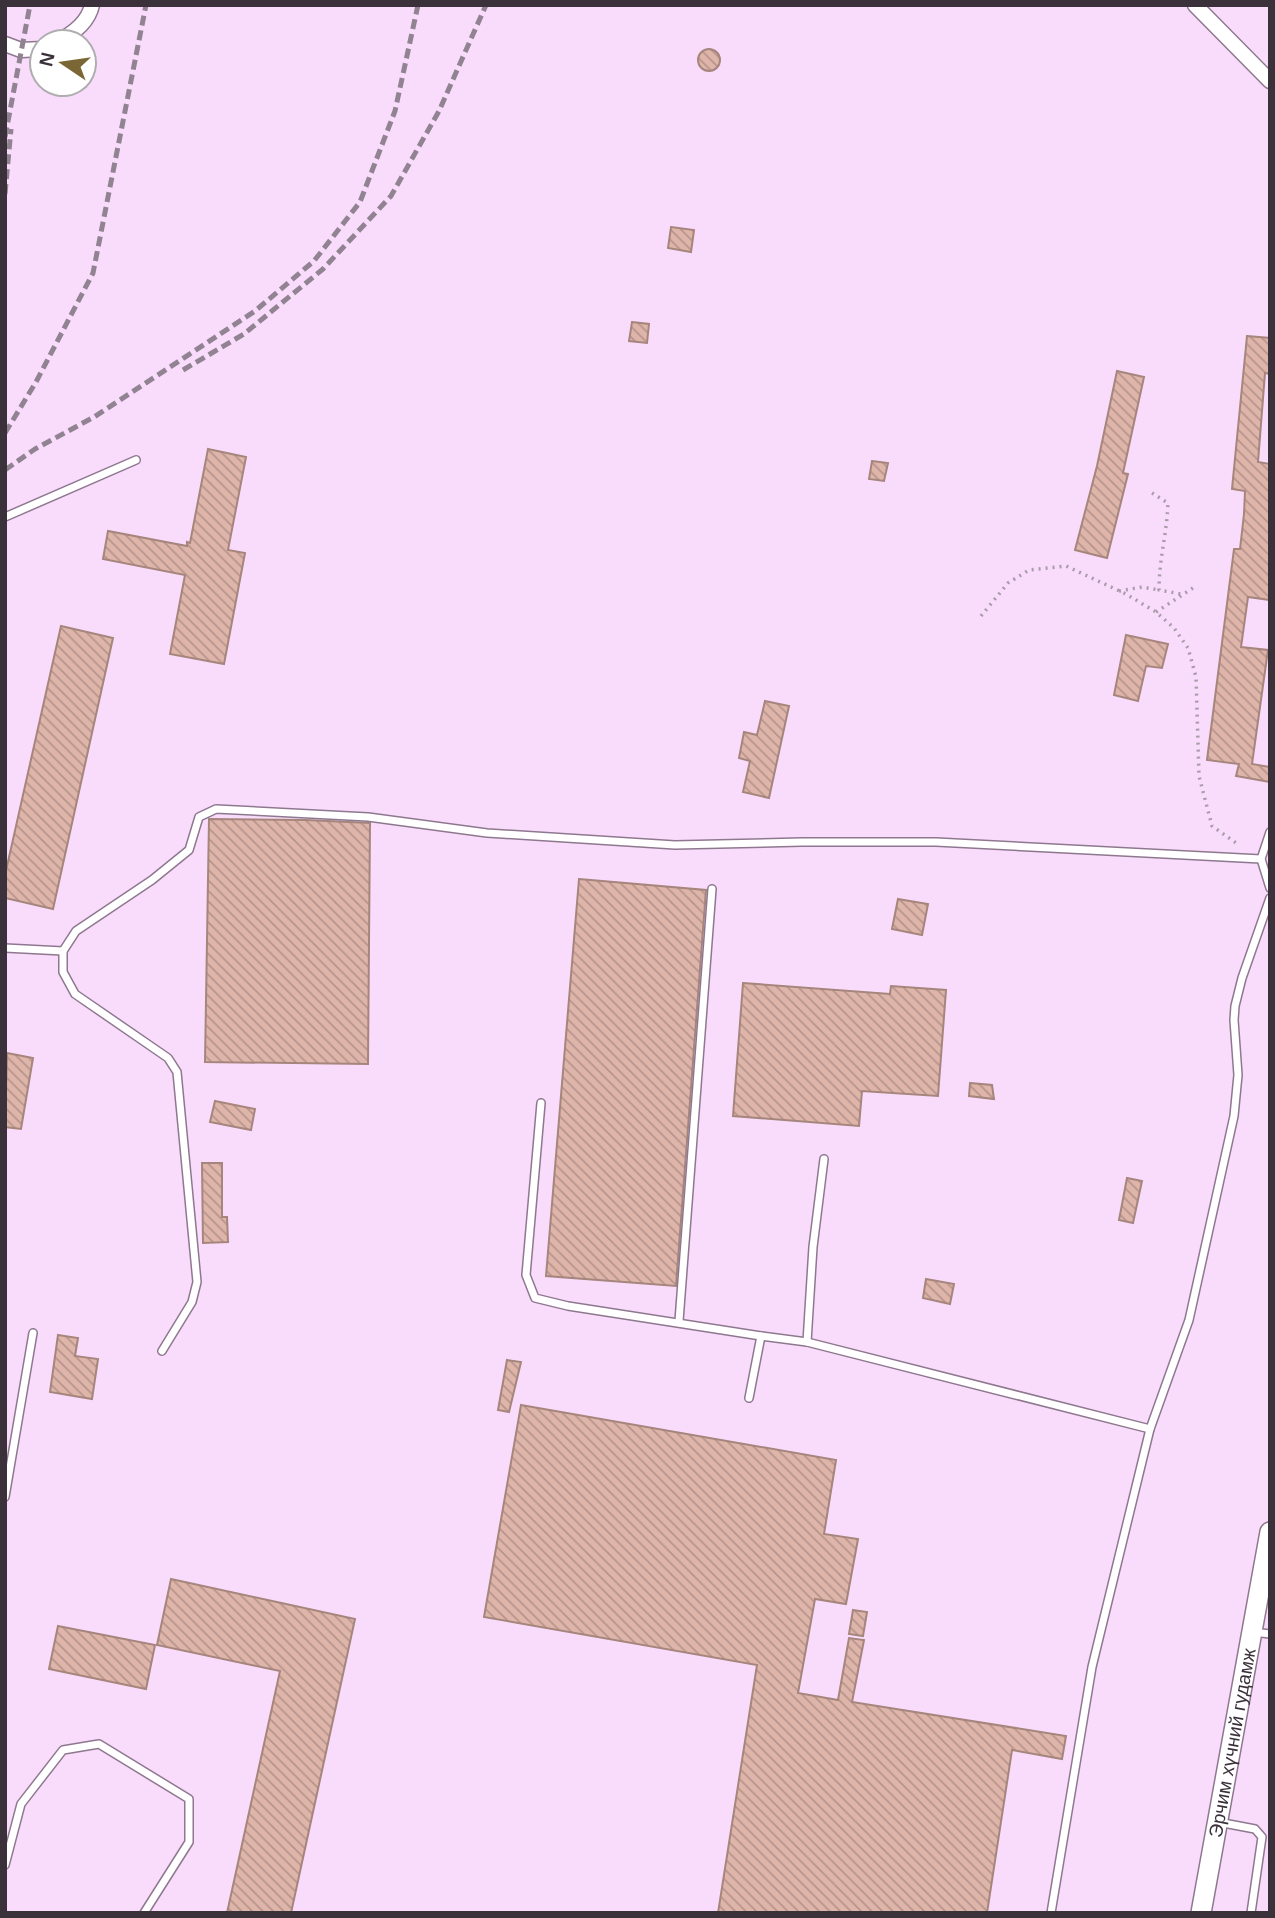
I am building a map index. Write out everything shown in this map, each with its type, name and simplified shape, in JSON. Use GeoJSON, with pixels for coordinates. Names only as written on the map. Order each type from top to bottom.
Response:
{"type":"FeatureCollection","features":[{"type":"Feature","properties":{"kind":"main road","name":"Эрчим хүчний гудамж"},"geometry":{"type":"LineString","coordinates":[[1201,1913],[1218,1822],[1261,1633],[1270,1532]]}},
{"type":"Feature","properties":{"kind":"street"},"geometry":{"type":"LineString","coordinates":[[77,28],[90,14],[92,5]]}},
{"type":"Feature","properties":{"kind":"street"},"geometry":{"type":"LineString","coordinates":[[1195,5],[1270,82]]}},
{"type":"Feature","properties":{"kind":"street"},"geometry":{"type":"LineString","coordinates":[[5,44],[28,50]]}},
{"type":"Feature","properties":{"kind":"lane"},"geometry":{"type":"LineString","coordinates":[[5,517],[136,460]]}},
{"type":"Feature","properties":{"kind":"lane"},"geometry":{"type":"LineString","coordinates":[[162,1351],[192,1302],[197,1282],[177,1072],[168,1058],[75,994],[63,972],[63,951],[76,931],[152,880],[189,850],[199,817],[216,809],[368,817],[487,833],[675,845],[936,842],[1261,859]]}},
{"type":"Feature","properties":{"kind":"lane"},"geometry":{"type":"LineString","coordinates":[[1270,832],[1261,859],[1270,888]]}},
{"type":"Feature","properties":{"kind":"lane"},"geometry":{"type":"LineString","coordinates":[[679,1321],[712,889]]}},
{"type":"Feature","properties":{"kind":"lane"},"geometry":{"type":"LineString","coordinates":[[1051,1913],[1092,1667],[1150,1429],[1189,1320],[1234,1116],[1238,1075],[1235,1006],[1270,898]]}},
{"type":"Feature","properties":{"kind":"lane"},"geometry":{"type":"LineString","coordinates":[[5,948],[63,951]]}},
{"type":"Feature","properties":{"kind":"lane"},"geometry":{"type":"LineString","coordinates":[[541,1103],[526,1275],[535,1297],[568,1306],[807,1342],[1150,1429]]}},
{"type":"Feature","properties":{"kind":"lane"},"geometry":{"type":"LineString","coordinates":[[807,1342],[813,1247],[824,1159]]}},
{"type":"Feature","properties":{"kind":"lane"},"geometry":{"type":"LineString","coordinates":[[5,1497],[33,1333]]}},
{"type":"Feature","properties":{"kind":"lane"},"geometry":{"type":"LineString","coordinates":[[749,1398],[761,1336]]}},
{"type":"Feature","properties":{"kind":"lane"},"geometry":{"type":"LineString","coordinates":[[5,1865],[21,1804],[62,1750],[99,1744],[189,1799],[188,1842],[144,1913]]}},
{"type":"Feature","properties":{"kind":"lane"},"geometry":{"type":"LineString","coordinates":[[1218,1822],[1255,1829],[1262,1837],[1251,1913]]}},
{"type":"Feature","properties":{"kind":"path"},"geometry":{"type":"LineString","coordinates":[[1152,492],[1168,503],[1160,550],[1159,590]]}},
{"type":"Feature","properties":{"kind":"path"},"geometry":{"type":"LineString","coordinates":[[981,616],[1008,583],[1029,569],[1066,566],[1156,612],[1174,628],[1188,648],[1196,677],[1199,776],[1212,826],[1245,849]]}},
{"type":"Feature","properties":{"kind":"path"},"geometry":{"type":"LineString","coordinates":[[1119,591],[1142,587],[1181,594]]}},
{"type":"Feature","properties":{"kind":"path"},"geometry":{"type":"LineString","coordinates":[[1156,612],[1193,588]]}},
{"type":"Feature","properties":{"kind":"shaded area"},"geometry":{"type":"Polygon","coordinates":[[[5,5],[1270,5],[1270,1913],[5,1913],[5,5]]]}},
{"type":"Feature","properties":{"kind":"building"},"geometry":{"type":"Polygon","coordinates":[[[709,49],[717,52],[720,60],[717,68],[709,71],[701,68],[698,60],[701,52],[709,49]]]}},
{"type":"Feature","properties":{"kind":"building"},"geometry":{"type":"Polygon","coordinates":[[[671,227],[694,230],[691,252],[668,248],[671,227]]]}},
{"type":"Feature","properties":{"kind":"building"},"geometry":{"type":"Polygon","coordinates":[[[632,322],[649,324],[647,343],[629,341],[632,322]]]}},
{"type":"Feature","properties":{"kind":"building"},"geometry":{"type":"Polygon","coordinates":[[[1247,336],[1270,338],[1270,374],[1265,373],[1258,462],[1270,464],[1270,600],[1248,597],[1241,647],[1268,650],[1252,764],[1270,767],[1270,782],[1236,776],[1239,764],[1207,760],[1234,549],[1240,549],[1244,514],[1245,491],[1232,489],[1247,336]]]}},
{"type":"Feature","properties":{"kind":"building"},"geometry":{"type":"Polygon","coordinates":[[[1117,371],[1144,377],[1123,473],[1128,474],[1107,558],[1075,550],[1097,466],[1117,371]]]}},
{"type":"Feature","properties":{"kind":"building"},"geometry":{"type":"Polygon","coordinates":[[[208,449],[246,457],[228,550],[245,553],[224,664],[170,654],[185,575],[103,559],[108,531],[187,546],[187,542],[190,543],[208,449]]]}},
{"type":"Feature","properties":{"kind":"building"},"geometry":{"type":"Polygon","coordinates":[[[872,461],[888,463],[884,481],[869,479],[872,461]]]}},
{"type":"Feature","properties":{"kind":"building"},"geometry":{"type":"Polygon","coordinates":[[[61,626],[113,638],[53,909],[5,898],[5,875],[61,626]]]}},
{"type":"Feature","properties":{"kind":"building"},"geometry":{"type":"Polygon","coordinates":[[[1126,635],[1168,644],[1162,668],[1146,666],[1138,701],[1114,695],[1126,635]]]}},
{"type":"Feature","properties":{"kind":"building"},"geometry":{"type":"Polygon","coordinates":[[[765,701],[789,706],[769,798],[743,792],[750,761],[739,758],[744,732],[757,735],[765,701]]]}},
{"type":"Feature","properties":{"kind":"building"},"geometry":{"type":"Polygon","coordinates":[[[209,819],[370,823],[368,1064],[205,1062],[209,819]]]}},
{"type":"Feature","properties":{"kind":"building"},"geometry":{"type":"Polygon","coordinates":[[[579,879],[706,890],[676,1286],[546,1276],[579,879]]]}},
{"type":"Feature","properties":{"kind":"building"},"geometry":{"type":"Polygon","coordinates":[[[898,899],[928,904],[922,935],[892,929],[898,899]]]}},
{"type":"Feature","properties":{"kind":"building"},"geometry":{"type":"Polygon","coordinates":[[[743,983],[890,994],[891,986],[946,990],[938,1096],[862,1091],[859,1126],[733,1116],[743,983]]]}},
{"type":"Feature","properties":{"kind":"building"},"geometry":{"type":"Polygon","coordinates":[[[7,1053],[33,1058],[21,1129],[5,1127],[7,1053]]]}},
{"type":"Feature","properties":{"kind":"building"},"geometry":{"type":"Polygon","coordinates":[[[970,1083],[992,1085],[994,1099],[969,1096],[970,1083]]]}},
{"type":"Feature","properties":{"kind":"building"},"geometry":{"type":"Polygon","coordinates":[[[215,1101],[255,1109],[251,1130],[210,1122],[215,1101]]]}},
{"type":"Feature","properties":{"kind":"building"},"geometry":{"type":"Polygon","coordinates":[[[202,1163],[222,1163],[222,1217],[227,1217],[228,1242],[203,1243],[202,1163]]]}},
{"type":"Feature","properties":{"kind":"building"},"geometry":{"type":"Polygon","coordinates":[[[1127,1178],[1142,1181],[1133,1223],[1119,1220],[1127,1178]]]}},
{"type":"Feature","properties":{"kind":"building"},"geometry":{"type":"Polygon","coordinates":[[[926,1279],[954,1284],[950,1304],[923,1298],[926,1279]]]}},
{"type":"Feature","properties":{"kind":"building"},"geometry":{"type":"Polygon","coordinates":[[[58,1335],[78,1338],[75,1356],[98,1359],[92,1399],[50,1392],[58,1335]]]}},
{"type":"Feature","properties":{"kind":"building"},"geometry":{"type":"Polygon","coordinates":[[[507,1360],[521,1362],[509,1412],[498,1410],[507,1360]]]}},
{"type":"Feature","properties":{"kind":"building"},"geometry":{"type":"Polygon","coordinates":[[[521,1405],[836,1460],[824,1534],[858,1539],[846,1604],[815,1599],[798,1693],[838,1700],[849,1638],[864,1640],[852,1702],[1066,1736],[1062,1759],[1012,1750],[987,1913],[718,1913],[757,1665],[484,1617],[521,1405]]]}},
{"type":"Feature","properties":{"kind":"building"},"geometry":{"type":"Polygon","coordinates":[[[171,1579],[355,1619],[291,1913],[227,1913],[280,1671],[157,1645],[171,1579]]]}},
{"type":"Feature","properties":{"kind":"building"},"geometry":{"type":"Polygon","coordinates":[[[853,1610],[867,1612],[863,1636],[849,1634],[853,1610]]]}},
{"type":"Feature","properties":{"kind":"building"},"geometry":{"type":"Polygon","coordinates":[[[58,1626],[155,1645],[146,1689],[49,1669],[58,1626]]]}},
{"type":"Feature","properties":{"kind":"railway"},"geometry":{"type":"LineString","coordinates":[[5,137],[30,5]]}},
{"type":"Feature","properties":{"kind":"railway"},"geometry":{"type":"LineString","coordinates":[[5,433],[36,382],[93,273],[146,5]]}},
{"type":"Feature","properties":{"kind":"railway"},"geometry":{"type":"LineString","coordinates":[[5,470],[35,449],[94,417],[255,311],[314,261],[360,202],[395,111],[418,5]]}},
{"type":"Feature","properties":{"kind":"railway"},"geometry":{"type":"LineString","coordinates":[[183,370],[244,334],[323,269],[391,196],[439,111],[486,5]]}},
{"type":"Feature","properties":{"kind":"railway"},"geometry":{"type":"LineString","coordinates":[[5,194],[11,129]]}}]}
